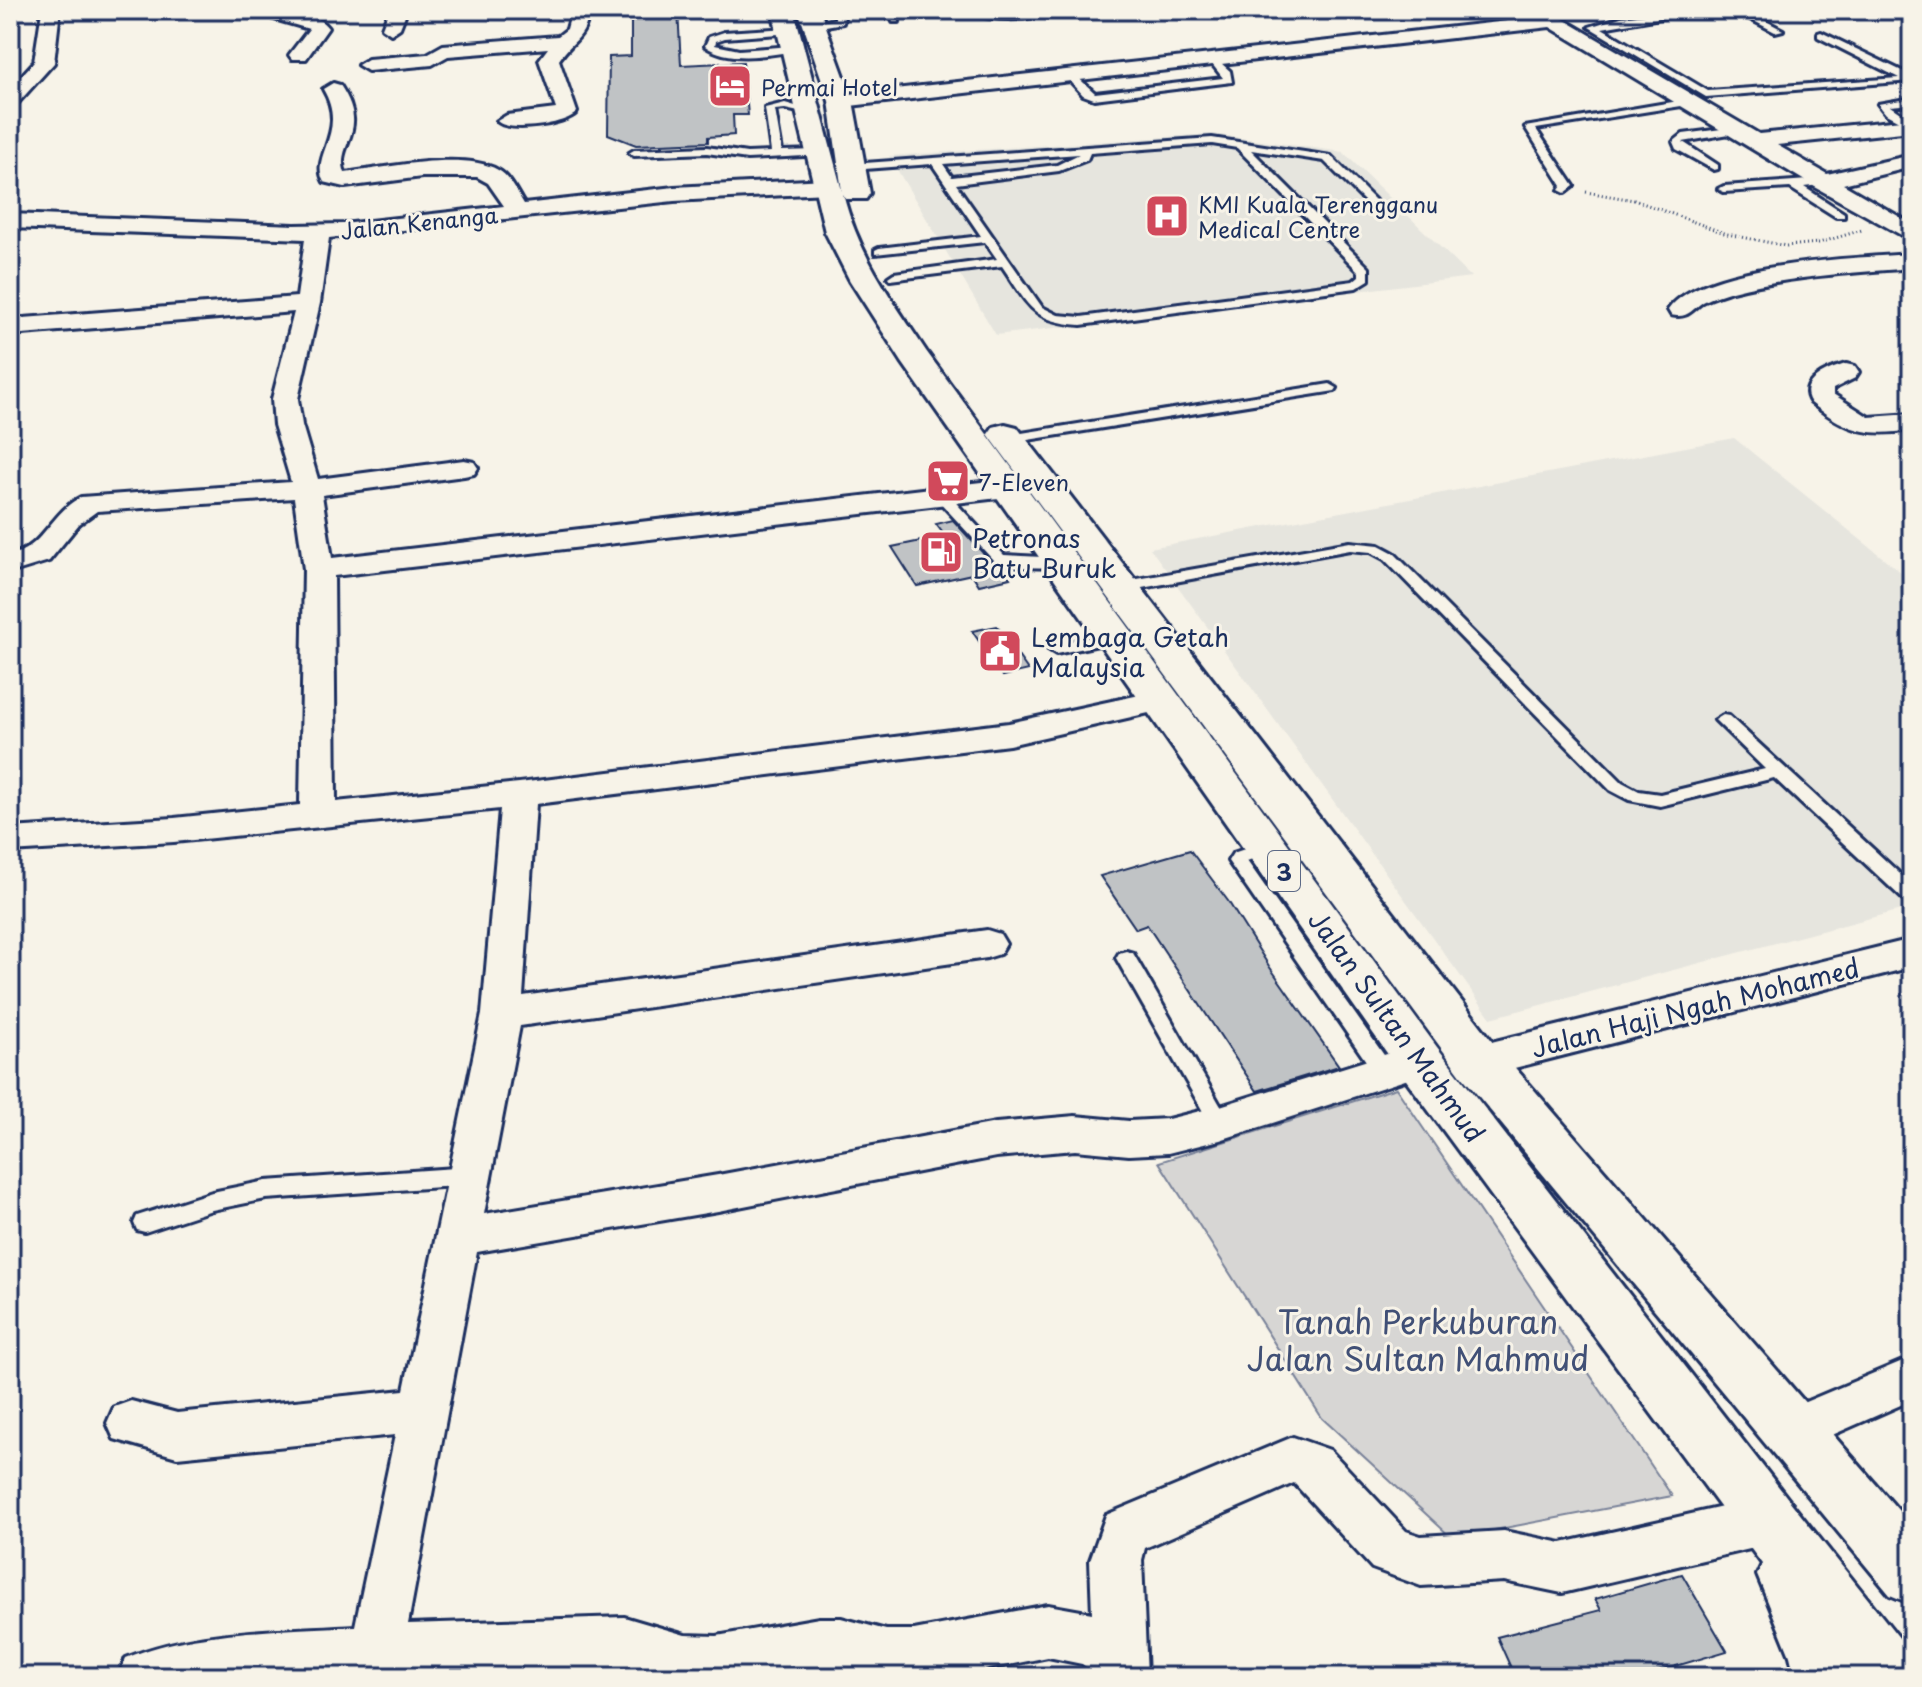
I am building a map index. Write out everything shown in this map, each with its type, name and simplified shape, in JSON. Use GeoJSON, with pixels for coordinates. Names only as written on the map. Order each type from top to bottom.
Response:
{"type":"FeatureCollection","features":[{"type":"Feature","properties":{"kind":"highway","name":"Jalan Sultan Mahmud"},"geometry":{"type":"LineString","coordinates":[[793,27],[818,165],[839,232],[865,281],[913,355],[1268,847],[1287,902],[1402,1066],[1889,1677]]}},
{"type":"Feature","properties":{"kind":"highway","name":"Jalan Sultan Mahmud"},"geometry":{"type":"LineString","coordinates":[[818,165],[859,205],[887,264],[942,350],[1479,1061],[1789,1432],[1892,1541],[1912,1573]]}},
{"type":"Feature","properties":{"kind":"highway"},"geometry":{"type":"LineString","coordinates":[[1767,1521],[1823,1656],[1828,1677]]}},
{"type":"Feature","properties":{"kind":"street"},"geometry":{"type":"LineString","coordinates":[[10,100],[44,63],[51,10]]}},
{"type":"Feature","properties":{"kind":"street"},"geometry":{"type":"LineString","coordinates":[[281,10],[277,14],[313,22],[319,28],[299,55]]}},
{"type":"Feature","properties":{"kind":"street"},"geometry":{"type":"LineString","coordinates":[[391,28],[398,10]]}},
{"type":"Feature","properties":{"kind":"street"},"geometry":{"type":"LineString","coordinates":[[507,121],[556,117],[567,112],[549,60],[563,41],[576,32],[581,10]]}},
{"type":"Feature","properties":{"kind":"street"},"geometry":{"type":"LineString","coordinates":[[976,10],[992,14],[1038,10]]}},
{"type":"Feature","properties":{"kind":"street"},"geometry":{"type":"LineString","coordinates":[[806,106],[1213,59],[1544,16],[1746,136],[1842,205],[1889,221],[1912,234]]}},
{"type":"Feature","properties":{"kind":"street"},"geometry":{"type":"LineString","coordinates":[[368,65],[432,59],[443,51],[563,41]]}},
{"type":"Feature","properties":{"kind":"street"},"geometry":{"type":"LineString","coordinates":[[333,89],[343,102],[347,115],[338,140],[332,177],[345,180],[453,168],[482,170],[493,176],[518,211]]}},
{"type":"Feature","properties":{"kind":"street"},"geometry":{"type":"LineString","coordinates":[[1746,136],[1912,125]]}},
{"type":"Feature","properties":{"kind":"street"},"geometry":{"type":"LineString","coordinates":[[1819,190],[1912,161]]}},
{"type":"Feature","properties":{"kind":"street","name":"Jalan Kenanga"},"geometry":{"type":"LineString","coordinates":[[10,221],[318,232],[686,193],[818,165]]}},
{"type":"Feature","properties":{"kind":"street"},"geometry":{"type":"LineString","coordinates":[[318,232],[308,303],[285,399],[288,425],[307,489],[319,569],[318,816]]}},
{"type":"Feature","properties":{"kind":"street"},"geometry":{"type":"LineString","coordinates":[[1680,310],[1685,301],[1712,287],[1803,271],[1912,261]]}},
{"type":"Feature","properties":{"kind":"street"},"geometry":{"type":"LineString","coordinates":[[10,327],[308,303]]}},
{"type":"Feature","properties":{"kind":"street"},"geometry":{"type":"LineString","coordinates":[[1846,372],[1820,386],[1820,397],[1853,423],[1867,427],[1912,422]]}},
{"type":"Feature","properties":{"kind":"street"},"geometry":{"type":"LineString","coordinates":[[10,564],[35,559],[45,553],[70,514],[91,503],[307,489],[464,468]]}},
{"type":"Feature","properties":{"kind":"street"},"geometry":{"type":"LineString","coordinates":[[319,569],[1007,488]]}},
{"type":"Feature","properties":{"kind":"street"},"geometry":{"type":"LineString","coordinates":[[10,840],[174,830],[519,795],[1009,734],[1163,700]]}},
{"type":"Feature","properties":{"kind":"street"},"geometry":{"type":"LineString","coordinates":[[373,1664],[502,1014],[519,795]]}},
{"type":"Feature","properties":{"kind":"street"},"geometry":{"type":"LineString","coordinates":[[502,1014],[987,944]]}},
{"type":"Feature","properties":{"kind":"street","name":"Jalan Haji Ngah Mohamed"},"geometry":{"type":"LineString","coordinates":[[1479,1061],[1912,953]]}},
{"type":"Feature","properties":{"kind":"street"},"geometry":{"type":"LineString","coordinates":[[458,1237],[718,1193],[996,1140],[1075,1133],[1129,1138],[1168,1136],[1220,1123],[1402,1066]]}},
{"type":"Feature","properties":{"kind":"street"},"geometry":{"type":"LineString","coordinates":[[1789,1432],[1912,1378]]}},
{"type":"Feature","properties":{"kind":"street"},"geometry":{"type":"LineString","coordinates":[[131,1423],[177,1435],[424,1410]]}},
{"type":"Feature","properties":{"kind":"street"},"geometry":{"type":"LineString","coordinates":[[1120,1667],[1116,1560],[1124,1532],[1293,1460],[1313,1466],[1390,1551],[1421,1561],[1504,1556],[1562,1568],[1767,1521]]}},
{"type":"Feature","properties":{"kind":"street"},"geometry":{"type":"LineString","coordinates":[[145,1677],[221,1661],[373,1664],[624,1644],[685,1662],[717,1663],[819,1645],[841,1645],[886,1657],[914,1657],[1048,1631],[1092,1640],[1120,1667]]}},
{"type":"Feature","properties":{"kind":"lane"},"geometry":{"type":"LineString","coordinates":[[1701,10],[1621,20],[1594,27],[1706,94],[1908,80],[1821,35]]}},
{"type":"Feature","properties":{"kind":"lane"},"geometry":{"type":"LineString","coordinates":[[1738,10],[1778,30]]}},
{"type":"Feature","properties":{"kind":"lane"},"geometry":{"type":"LineString","coordinates":[[1612,56],[1639,54]]}},
{"type":"Feature","properties":{"kind":"lane"},"geometry":{"type":"LineString","coordinates":[[1912,101],[1883,104],[1912,125]]}},
{"type":"Feature","properties":{"kind":"lane"},"geometry":{"type":"LineString","coordinates":[[1565,190],[1568,186],[1564,177],[1530,127],[1690,102]]}},
{"type":"Feature","properties":{"kind":"lane"},"geometry":{"type":"LineString","coordinates":[[1714,167],[1680,147],[1678,142],[1683,137],[1746,136]]}},
{"type":"Feature","properties":{"kind":"lane"},"geometry":{"type":"LineString","coordinates":[[634,153],[707,150],[818,165],[936,162],[1212,141],[1327,158],[1371,202]]}},
{"type":"Feature","properties":{"kind":"lane"},"geometry":{"type":"LineString","coordinates":[[936,162],[1038,310],[1055,319],[1081,321],[1356,284],[1365,277],[1365,271],[1238,143]]}},
{"type":"Feature","properties":{"kind":"lane"},"geometry":{"type":"LineString","coordinates":[[950,181],[1059,168],[1083,158],[1086,150]]}},
{"type":"Feature","properties":{"kind":"lane"},"geometry":{"type":"LineString","coordinates":[[1792,184],[1819,190]]}},
{"type":"Feature","properties":{"kind":"lane"},"geometry":{"type":"LineString","coordinates":[[1724,189],[1792,184],[1819,190]]}},
{"type":"Feature","properties":{"kind":"lane"},"geometry":{"type":"LineString","coordinates":[[887,264],[989,238]]}},
{"type":"Feature","properties":{"kind":"lane"},"geometry":{"type":"LineString","coordinates":[[887,264],[1005,262]]}},
{"type":"Feature","properties":{"kind":"lane"},"geometry":{"type":"LineString","coordinates":[[1009,439],[1330,388]]}},
{"type":"Feature","properties":{"kind":"lane"},"geometry":{"type":"LineString","coordinates":[[942,496],[999,558],[1015,562],[1062,563]]}},
{"type":"Feature","properties":{"kind":"lane"},"geometry":{"type":"LineString","coordinates":[[1120,587],[1350,546],[1374,548],[1389,556],[1616,786],[1635,796],[1660,800],[1778,771]]}},
{"type":"Feature","properties":{"kind":"lane"},"geometry":{"type":"LineString","coordinates":[[1056,649],[1116,637]]}},
{"type":"Feature","properties":{"kind":"lane"},"geometry":{"type":"LineString","coordinates":[[1723,720],[1912,896]]}},
{"type":"Feature","properties":{"kind":"lane"},"geometry":{"type":"LineString","coordinates":[[1126,958],[1220,1123]]}},
{"type":"Feature","properties":{"kind":"lane"},"geometry":{"type":"LineString","coordinates":[[145,1223],[212,1201],[266,1190],[470,1176]]}},
{"type":"Feature","properties":{"kind":"path"},"geometry":{"type":"LineString","coordinates":[[1565,190],[1622,197],[1727,234],[1786,246],[1819,243],[1889,221]]}},
{"type":"Feature","properties":{"kind":"shaded area","name":"KMI Kuala Terengganu Medical Centre"},"geometry":{"type":"Polygon","coordinates":[[[1211,134],[1343,152],[1471,277],[996,335],[889,156],[1211,134]]]}},
{"type":"Feature","properties":{"kind":"shaded area"},"geometry":{"type":"Polygon","coordinates":[[[1734,438],[1912,581],[1912,907],[1491,1018],[1150,548],[1734,438]]]}},
{"type":"Feature","properties":{"kind":"green space","name":"Tanah Perkuburan Jalan Sultan Mahmud"},"geometry":{"type":"Polygon","coordinates":[[[1396,1088],[1672,1496],[1452,1538],[1322,1418],[1159,1162],[1396,1088]]]}},
{"type":"Feature","properties":{"kind":"building"},"geometry":{"type":"Polygon","coordinates":[[[631,10],[678,10],[681,65],[743,62],[748,115],[733,115],[734,135],[708,137],[708,142],[636,145],[608,134],[609,57],[631,56],[631,10]]]}},
{"type":"Feature","properties":{"kind":"building"},"geometry":{"type":"Polygon","coordinates":[[[953,520],[992,563],[1002,566],[1010,578],[979,585],[972,574],[917,586],[892,547],[945,536],[936,524],[953,520]]]}},
{"type":"Feature","properties":{"kind":"building","name":"Lembaga Getah Malaysia"},"geometry":{"type":"Polygon","coordinates":[[[997,626],[1028,670],[1003,676],[972,631],[997,626]]]}},
{"type":"Feature","properties":{"kind":"building"},"geometry":{"type":"Polygon","coordinates":[[[1190,850],[1339,1066],[1257,1091],[1147,925],[1136,929],[1100,876],[1190,850]]]}},
{"type":"Feature","properties":{"kind":"building"},"geometry":{"type":"Polygon","coordinates":[[[1682,1574],[1727,1651],[1639,1677],[1515,1677],[1497,1637],[1601,1610],[1595,1599],[1682,1574]]]}},
{"type":"Feature","properties":{"kind":"place","name":"Permai Hotel"},"geometry":{"type":"Point","coordinates":[730,86]}},
{"type":"Feature","properties":{"kind":"place","name":"KMI Kuala Terengganu Medical Centre"},"geometry":{"type":"Point","coordinates":[1167,216]}},
{"type":"Feature","properties":{"kind":"place","name":"7-Eleven"},"geometry":{"type":"Point","coordinates":[948,481]}},
{"type":"Feature","properties":{"kind":"place","name":"Petronas Batu Buruk"},"geometry":{"type":"Point","coordinates":[941,552]}},
{"type":"Feature","properties":{"kind":"place","name":"Lembaga Getah Malaysia"},"geometry":{"type":"Point","coordinates":[1000,651]}}]}
